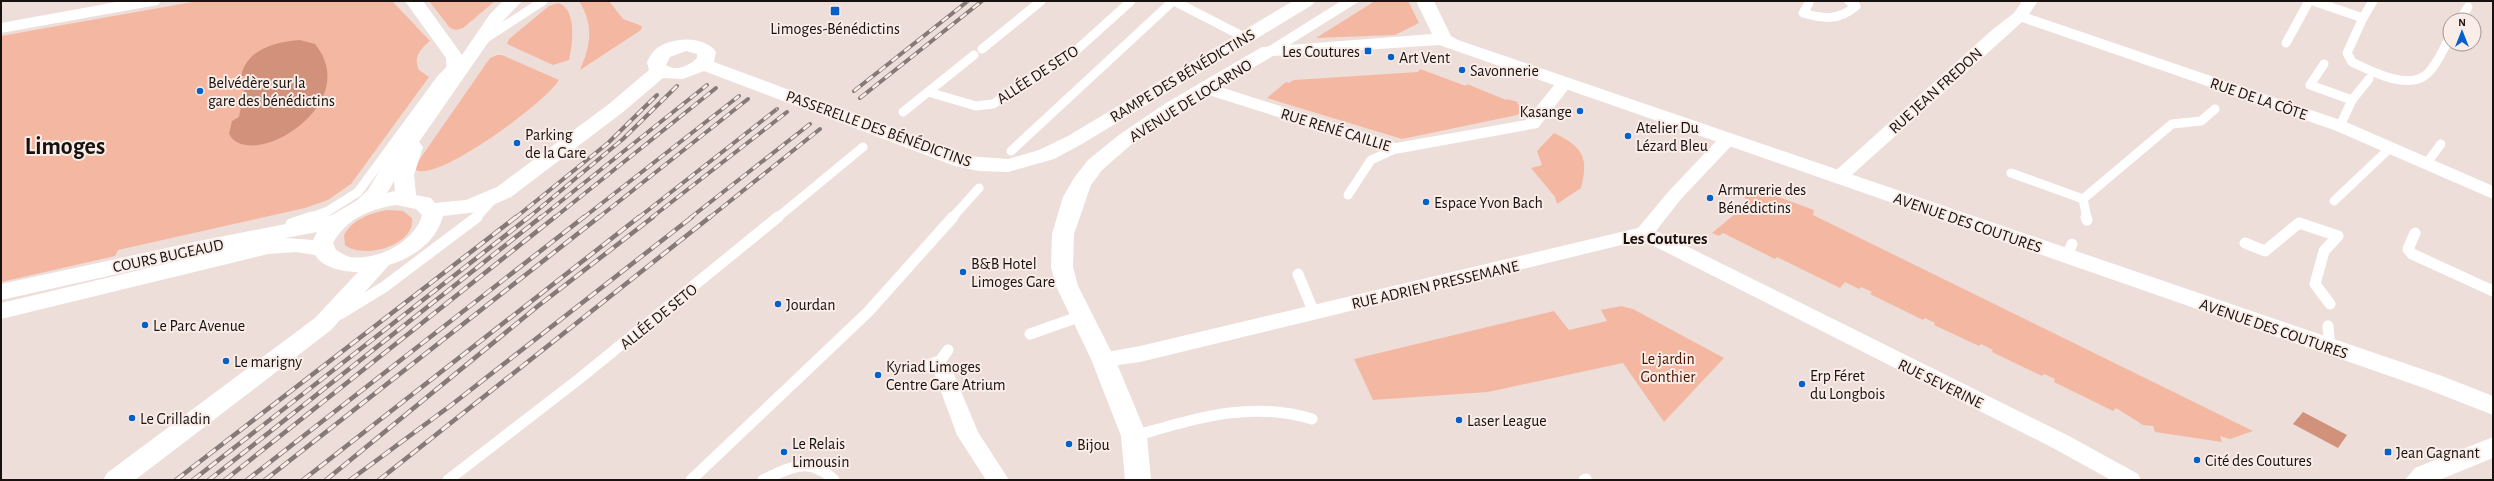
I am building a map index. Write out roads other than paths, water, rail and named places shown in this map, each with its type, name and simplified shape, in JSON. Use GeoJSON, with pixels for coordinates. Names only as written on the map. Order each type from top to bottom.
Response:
{"type":"FeatureCollection","features":[{"type":"Feature","properties":{"kind":"street"},"geometry":{"type":"LineString","coordinates":[[1,18],[93,1]]}},
{"type":"Feature","properties":{"kind":"street"},"geometry":{"type":"LineString","coordinates":[[1,28],[119,4],[152,1]]}},
{"type":"Feature","properties":{"kind":"street"},"geometry":{"type":"LineString","coordinates":[[414,1],[447,46],[457,70]]}},
{"type":"Feature","properties":{"kind":"street"},"geometry":{"type":"LineString","coordinates":[[364,205],[376,194],[395,162],[419,130],[457,70],[480,42],[496,18],[513,1]]}},
{"type":"Feature","properties":{"kind":"street","name":"RAMPE DES BÉNÉDICTINS"},"geometry":{"type":"LineString","coordinates":[[1057,150],[1306,1]]}},
{"type":"Feature","properties":{"kind":"street","name":"AVENUE DE LOCARNO"},"geometry":{"type":"LineString","coordinates":[[1138,480],[1134,436],[1103,358],[1067,286],[1062,267],[1061,252],[1068,215],[1081,183],[1096,165],[1126,139],[1173,107],[1269,52],[1352,1]]}},
{"type":"Feature","properties":{"kind":"street"},"geometry":{"type":"LineString","coordinates":[[1425,1],[1443,39]]}},
{"type":"Feature","properties":{"kind":"street","name":"RUE JEAN FREDON"},"geometry":{"type":"LineString","coordinates":[[1838,178],[1998,33],[2020,16],[2030,1]]}},
{"type":"Feature","properties":{"kind":"street","name":"RUE DE LA CÔTE"},"geometry":{"type":"LineString","coordinates":[[2020,16],[2232,91],[2340,126],[2493,193]]}},
{"type":"Feature","properties":{"kind":"street","name":"AVENUE DES COUTURES"},"geometry":{"type":"LineString","coordinates":[[1269,52],[1443,39],[1451,44],[1838,178],[2069,250],[2329,336],[2433,382],[2493,406]]}},
{"type":"Feature","properties":{"kind":"street"},"geometry":{"type":"LineString","coordinates":[[429,232],[434,219],[432,210],[421,201],[406,198],[380,200],[364,205],[336,221],[327,232],[322,243],[322,248],[332,260],[340,263],[359,265],[381,261],[411,248],[429,232],[468,207],[494,198],[524,179],[592,127],[660,71],[682,73],[703,64],[708,56],[704,49],[684,45],[669,49],[658,57],[656,65],[660,71]]}},
{"type":"Feature","properties":{"kind":"street","name":"PASSERELLE DES BÉNÉDICTINS"},"geometry":{"type":"LineString","coordinates":[[703,64],[933,151],[974,164],[989,167],[1027,163],[1057,150]]}},
{"type":"Feature","properties":{"kind":"street","name":"RUE RENÉ CAILLIE"},"geometry":{"type":"LineString","coordinates":[[1208,88],[1395,149],[1409,148],[1532,124],[1565,83]]}},
{"type":"Feature","properties":{"kind":"street"},"geometry":{"type":"LineString","coordinates":[[406,198],[404,175],[419,130]]}},
{"type":"Feature","properties":{"kind":"street"},"geometry":{"type":"LineString","coordinates":[[1644,233],[1675,195],[1727,140]]}},
{"type":"Feature","properties":{"kind":"street"},"geometry":{"type":"LineString","coordinates":[[432,210],[468,207]]}},
{"type":"Feature","properties":{"kind":"street","name":"COURS BUGEAUD"},"geometry":{"type":"LineString","coordinates":[[1,292],[199,248],[336,221]]}},
{"type":"Feature","properties":{"kind":"street","name":"RUE ADRIEN PRESSEMANE"},"geometry":{"type":"LineString","coordinates":[[1103,358],[1140,354],[1644,233]]}},
{"type":"Feature","properties":{"kind":"street","name":"RUE SEVERINE"},"geometry":{"type":"LineString","coordinates":[[1644,233],[2061,442],[2130,480]]}},
{"type":"Feature","properties":{"kind":"street","name":"COURS BUGEAUD"},"geometry":{"type":"LineString","coordinates":[[1,311],[268,247],[296,245],[322,248]]}},
{"type":"Feature","properties":{"kind":"street"},"geometry":{"type":"LineString","coordinates":[[116,480],[330,315],[381,261]]}},
{"type":"Feature","properties":{"kind":"street"},"geometry":{"type":"LineString","coordinates":[[330,315],[340,263]]}},
{"type":"Feature","properties":{"kind":"street"},"geometry":{"type":"LineString","coordinates":[[939,362],[968,435],[998,480]]}},
{"type":"Feature","properties":{"kind":"street"},"geometry":{"type":"LineString","coordinates":[[2418,480],[2424,475],[2493,447]]}},
{"type":"Feature","properties":{"kind":"lane"},"geometry":{"type":"LineString","coordinates":[[480,42],[543,1]]}},
{"type":"Feature","properties":{"kind":"lane"},"geometry":{"type":"LineString","coordinates":[[982,49],[1042,1]]}},
{"type":"Feature","properties":{"kind":"lane","name":"ALLÉE DE SETO"},"geometry":{"type":"LineString","coordinates":[[928,92],[976,106],[993,104],[1070,56],[1131,1]]}},
{"type":"Feature","properties":{"kind":"lane"},"geometry":{"type":"LineString","coordinates":[[1173,1],[1244,37]]}},
{"type":"Feature","properties":{"kind":"lane","name":"ALLÉE DE SETO"},"geometry":{"type":"LineString","coordinates":[[1011,151],[1173,1]]}},
{"type":"Feature","properties":{"kind":"lane"},"geometry":{"type":"LineString","coordinates":[[1809,3],[1803,13],[1830,19],[1846,16],[1856,6],[1849,1]]}},
{"type":"Feature","properties":{"kind":"lane"},"geometry":{"type":"LineString","coordinates":[[2286,43],[2309,1]]}},
{"type":"Feature","properties":{"kind":"lane"},"geometry":{"type":"LineString","coordinates":[[2312,1],[2363,18]]}},
{"type":"Feature","properties":{"kind":"lane"},"geometry":{"type":"LineString","coordinates":[[2373,1],[2363,18],[2347,53],[2352,62],[2391,77],[2412,80],[2427,75],[2442,50]]}},
{"type":"Feature","properties":{"kind":"lane"},"geometry":{"type":"LineString","coordinates":[[2465,12],[2468,8]]}},
{"type":"Feature","properties":{"kind":"lane"},"geometry":{"type":"LineString","coordinates":[[903,112],[974,55]]}},
{"type":"Feature","properties":{"kind":"lane"},"geometry":{"type":"LineString","coordinates":[[2324,64],[2310,85],[2352,100]]}},
{"type":"Feature","properties":{"kind":"lane"},"geometry":{"type":"LineString","coordinates":[[199,248],[306,220],[351,198],[363,186],[441,79],[457,70]]}},
{"type":"Feature","properties":{"kind":"lane"},"geometry":{"type":"LineString","coordinates":[[2340,126],[2352,100],[2369,79]]}},
{"type":"Feature","properties":{"kind":"lane"},"geometry":{"type":"LineString","coordinates":[[2083,199],[2172,124],[2201,121],[2215,109]]}},
{"type":"Feature","properties":{"kind":"lane"},"geometry":{"type":"LineString","coordinates":[[2426,164],[2441,144]]}},
{"type":"Feature","properties":{"kind":"lane","name":"ALLÉE DE SETO"},"geometry":{"type":"LineString","coordinates":[[448,480],[579,379],[863,147]]}},
{"type":"Feature","properties":{"kind":"lane"},"geometry":{"type":"LineString","coordinates":[[2334,201],[2390,148]]}},
{"type":"Feature","properties":{"kind":"lane"},"geometry":{"type":"LineString","coordinates":[[1348,194],[1371,160],[1395,149]]}},
{"type":"Feature","properties":{"kind":"lane"},"geometry":{"type":"LineString","coordinates":[[2011,173],[2083,199]]}},
{"type":"Feature","properties":{"kind":"lane"},"geometry":{"type":"LineString","coordinates":[[691,480],[868,312],[979,188]]}},
{"type":"Feature","properties":{"kind":"lane"},"geometry":{"type":"LineString","coordinates":[[330,315],[384,287],[482,213],[494,198]]}},
{"type":"Feature","properties":{"kind":"lane"},"geometry":{"type":"LineString","coordinates":[[2083,199],[2088,220]]}},
{"type":"Feature","properties":{"kind":"lane"},"geometry":{"type":"LineString","coordinates":[[2245,244],[2266,251],[2299,223],[2338,236],[2324,251],[2315,284],[2330,304]]}},
{"type":"Feature","properties":{"kind":"lane"},"geometry":{"type":"LineString","coordinates":[[2415,234],[2408,249],[2412,254],[2493,291]]}},
{"type":"Feature","properties":{"kind":"lane"},"geometry":{"type":"LineString","coordinates":[[1298,274],[1314,313]]}},
{"type":"Feature","properties":{"kind":"lane"},"geometry":{"type":"LineString","coordinates":[[1030,334],[1081,316]]}},
{"type":"Feature","properties":{"kind":"lane"},"geometry":{"type":"LineString","coordinates":[[1134,436],[1224,414],[1249,411],[1290,411],[1312,420]]}},
{"type":"Feature","properties":{"kind":"lane"},"geometry":{"type":"LineString","coordinates":[[763,480],[793,467],[814,465],[826,470],[834,480]]}},
{"type":"Feature","properties":{"kind":"railway"},"geometry":{"type":"LineString","coordinates":[[854,91],[968,1]]}},
{"type":"Feature","properties":{"kind":"railway"},"geometry":{"type":"LineString","coordinates":[[860,98],[982,1]]}},
{"type":"Feature","properties":{"kind":"railway"},"geometry":{"type":"LineString","coordinates":[[540,218],[707,85]]}},
{"type":"Feature","properties":{"kind":"railway"},"geometry":{"type":"LineString","coordinates":[[528,218],[623,139],[677,86]]}},
{"type":"Feature","properties":{"kind":"railway"},"geometry":{"type":"LineString","coordinates":[[554,218],[716,88]]}},
{"type":"Feature","properties":{"kind":"railway"},"geometry":{"type":"LineString","coordinates":[[515,218],[608,143],[657,95]]}},
{"type":"Feature","properties":{"kind":"railway"},"geometry":{"type":"LineString","coordinates":[[583,218],[739,96]]}},
{"type":"Feature","properties":{"kind":"railway"},"geometry":{"type":"LineString","coordinates":[[598,218],[748,99]]}},
{"type":"Feature","properties":{"kind":"railway"},"geometry":{"type":"LineString","coordinates":[[638,218],[777,109]]}},
{"type":"Feature","properties":{"kind":"railway"},"geometry":{"type":"LineString","coordinates":[[651,218],[787,112]]}},
{"type":"Feature","properties":{"kind":"railway"},"geometry":{"type":"LineString","coordinates":[[690,218],[810,124]]}},
{"type":"Feature","properties":{"kind":"railway"},"geometry":{"type":"LineString","coordinates":[[709,218],[820,129]]}},
{"type":"Feature","properties":{"kind":"railway"},"geometry":{"type":"LineString","coordinates":[[176,480],[516,217]]}},
{"type":"Feature","properties":{"kind":"railway"},"geometry":{"type":"LineString","coordinates":[[193,480],[529,217]]}},
{"type":"Feature","properties":{"kind":"railway"},"geometry":{"type":"LineString","coordinates":[[209,480],[541,217]]}},
{"type":"Feature","properties":{"kind":"railway"},"geometry":{"type":"LineString","coordinates":[[225,480],[555,217]]}},
{"type":"Feature","properties":{"kind":"railway"},"geometry":{"type":"LineString","coordinates":[[247,480],[584,217]]}},
{"type":"Feature","properties":{"kind":"railway"},"geometry":{"type":"LineString","coordinates":[[265,480],[599,217]]}},
{"type":"Feature","properties":{"kind":"railway"},"geometry":{"type":"LineString","coordinates":[[303,480],[639,217]]}},
{"type":"Feature","properties":{"kind":"railway"},"geometry":{"type":"LineString","coordinates":[[326,480],[538,306],[653,217]]}},
{"type":"Feature","properties":{"kind":"railway"},"geometry":{"type":"LineString","coordinates":[[350,480],[450,406],[692,217]]}},
{"type":"Feature","properties":{"kind":"railway"},"geometry":{"type":"LineString","coordinates":[[379,480],[710,217]]}},
{"type":"Feature","properties":{"kind":"place","name":"Limoges-Bénédictins"},"geometry":{"type":"Point","coordinates":[835,11]}},
{"type":"Feature","properties":{"kind":"place","name":"Les Coutures"},"geometry":{"type":"Point","coordinates":[1368,51]}},
{"type":"Feature","properties":{"kind":"place","name":"Art Vent"},"geometry":{"type":"Point","coordinates":[1391,57]}},
{"type":"Feature","properties":{"kind":"place","name":"Savonnerie"},"geometry":{"type":"Point","coordinates":[1462,70]}},
{"type":"Feature","properties":{"kind":"place","name":"Belvédère sur la gare des bénédictins"},"geometry":{"type":"Point","coordinates":[200,91]}},
{"type":"Feature","properties":{"kind":"place","name":"Kasange"},"geometry":{"type":"Point","coordinates":[1580,111]}},
{"type":"Feature","properties":{"kind":"place","name":"Atelier Du Lézard Bleu"},"geometry":{"type":"Point","coordinates":[1628,136]}},
{"type":"Feature","properties":{"kind":"place","name":"Parking de la Gare"},"geometry":{"type":"Point","coordinates":[517,143]}},
{"type":"Feature","properties":{"kind":"place","name":"Armurerie des Bénédictins"},"geometry":{"type":"Point","coordinates":[1710,198]}},
{"type":"Feature","properties":{"kind":"place","name":"Espace Yvon Bach"},"geometry":{"type":"Point","coordinates":[1426,202]}},
{"type":"Feature","properties":{"kind":"place","name":"B&B Hotel Limoges Gare"},"geometry":{"type":"Point","coordinates":[963,272]}},
{"type":"Feature","properties":{"kind":"place","name":"Jourdan"},"geometry":{"type":"Point","coordinates":[778,304]}},
{"type":"Feature","properties":{"kind":"place","name":"Le Parc Avenue"},"geometry":{"type":"Point","coordinates":[145,325]}},
{"type":"Feature","properties":{"kind":"place","name":"Le marigny"},"geometry":{"type":"Point","coordinates":[226,361]}},
{"type":"Feature","properties":{"kind":"place","name":"Kyriad Limoges Centre Gare Atrium"},"geometry":{"type":"Point","coordinates":[878,375]}},
{"type":"Feature","properties":{"kind":"place","name":"Erp Féret du Longbois"},"geometry":{"type":"Point","coordinates":[1802,384]}},
{"type":"Feature","properties":{"kind":"place","name":"Le Grilladin"},"geometry":{"type":"Point","coordinates":[132,418]}},
{"type":"Feature","properties":{"kind":"place","name":"Laser League"},"geometry":{"type":"Point","coordinates":[1459,420]}},
{"type":"Feature","properties":{"kind":"place","name":"Bijou"},"geometry":{"type":"Point","coordinates":[1069,444]}},
{"type":"Feature","properties":{"kind":"place","name":"Le Relais Limousin"},"geometry":{"type":"Point","coordinates":[784,452]}},
{"type":"Feature","properties":{"kind":"place","name":"Jean Gagnant"},"geometry":{"type":"Point","coordinates":[2388,452]}},
{"type":"Feature","properties":{"kind":"place","name":"Cité des Coutures"},"geometry":{"type":"Point","coordinates":[2197,460]}},
{"type":"Feature","properties":{"kind":"district","name":"Limoges"},"geometry":{"type":"Point","coordinates":[65,146]}},
{"type":"Feature","properties":{"kind":"district","name":"Les Coutures"},"geometry":{"type":"Point","coordinates":[1665,238]}},
{"type":"Feature","properties":{"kind":"park label","name":"Le jardin Gonthier"},"geometry":{"type":"Point","coordinates":[1668,367]}}]}
